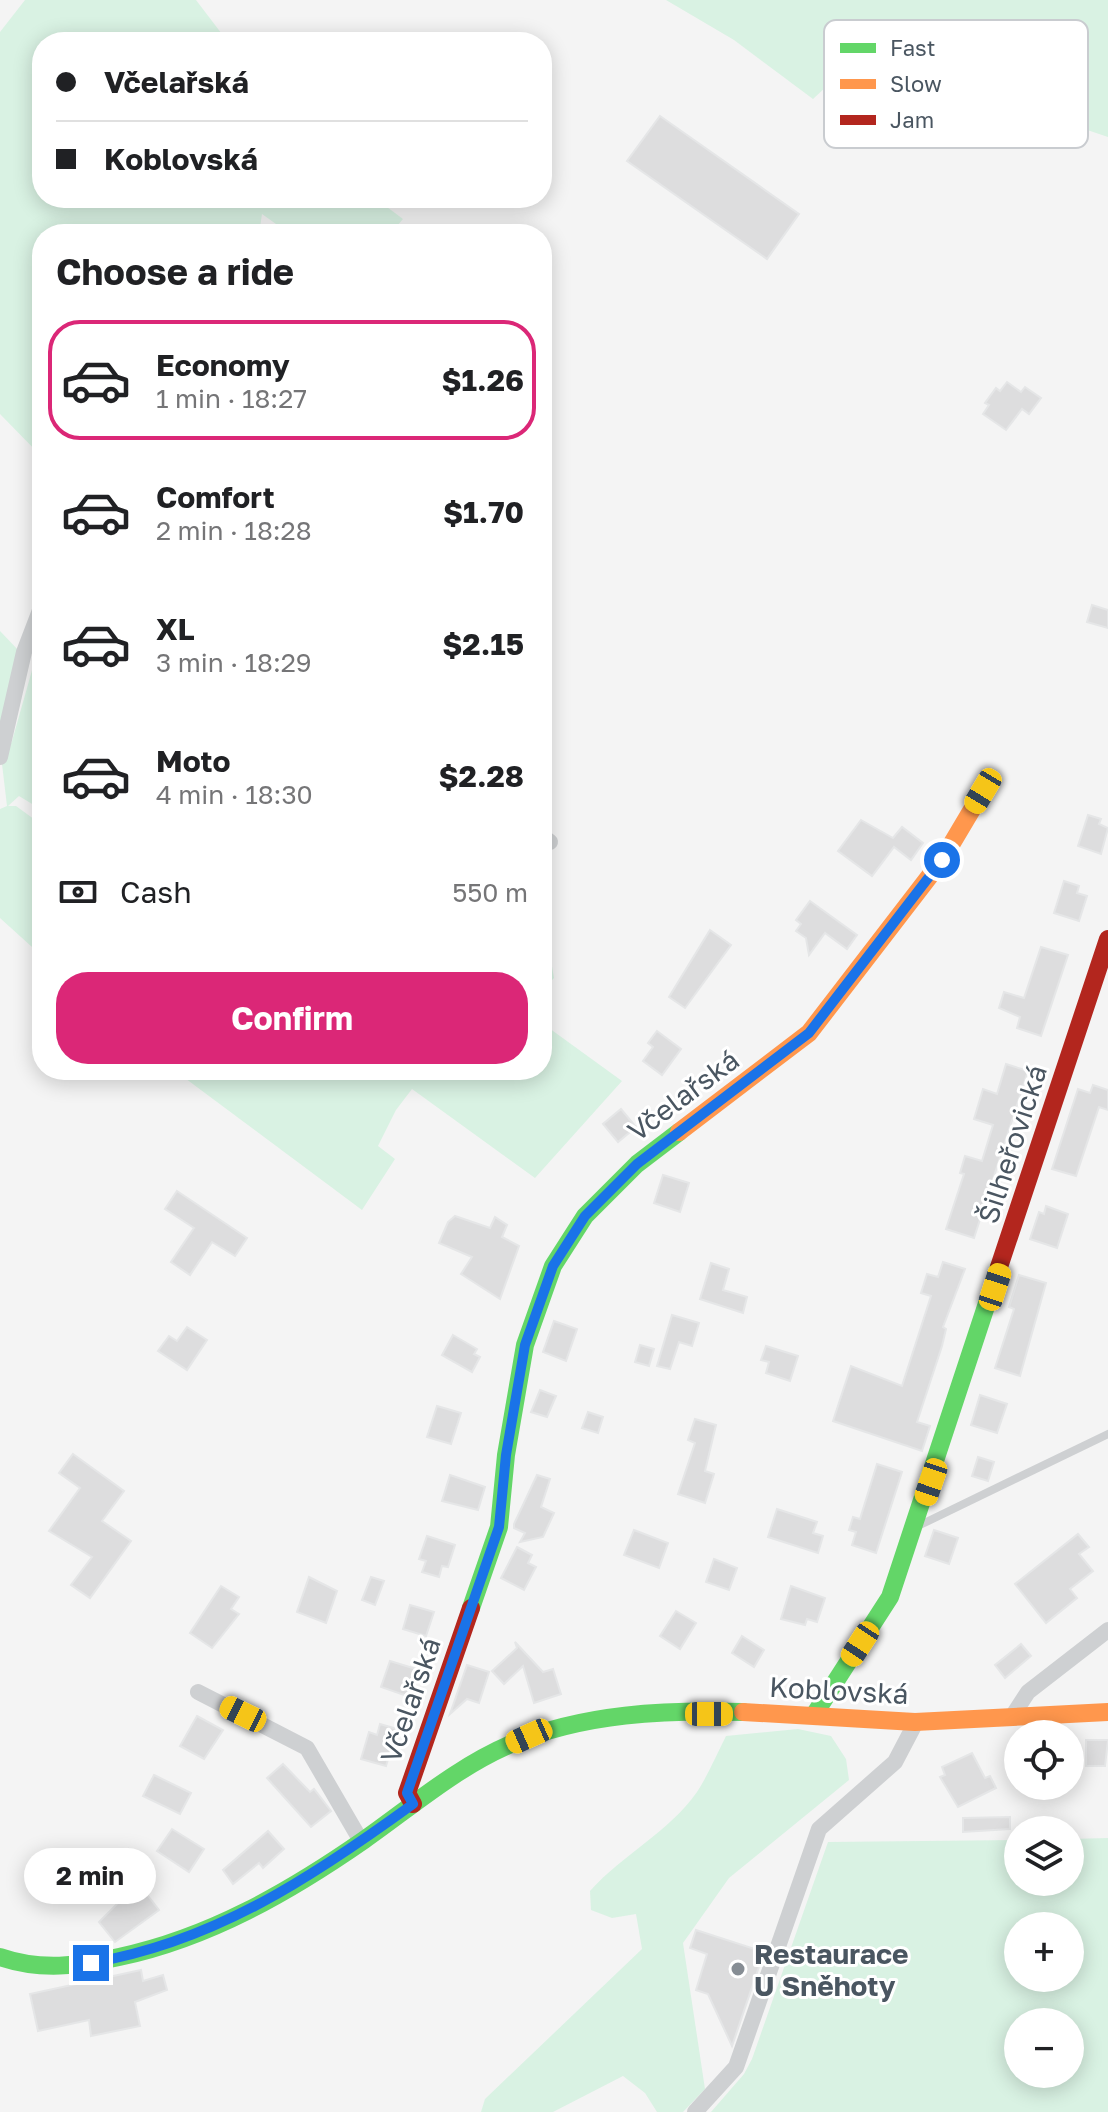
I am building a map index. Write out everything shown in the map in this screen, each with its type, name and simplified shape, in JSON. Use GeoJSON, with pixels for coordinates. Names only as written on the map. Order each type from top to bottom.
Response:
{"type":"FeatureCollection","features":[{"type":"Feature","properties":{"kind":"street"},"geometry":{"type":"LineString","coordinates":[[0,757],[24,652],[32,631]]}},
{"type":"Feature","properties":{"kind":"street","name":"Včelařská"},"geometry":{"type":"LineString","coordinates":[[413,1804],[407,1793],[499,1527],[506,1455],[525,1345],[553,1266],[585,1216],[637,1164],[809,1033],[942,860],[983,791]]}},
{"type":"Feature","properties":{"kind":"street","name":"Šilheřovická"},"geometry":{"type":"LineString","coordinates":[[814,1715],[890,1597],[916,1527],[1108,939]]}},
{"type":"Feature","properties":{"kind":"street"},"geometry":{"type":"LineString","coordinates":[[1013,1715],[1028,1692],[1108,1630]]}},
{"type":"Feature","properties":{"kind":"street"},"geometry":{"type":"LineString","coordinates":[[198,1692],[307,1748],[361,1841]]}},
{"type":"Feature","properties":{"kind":"street","name":"Koblovská"},"geometry":{"type":"LineString","coordinates":[[3,1964],[38,1967],[81,1964],[130,1955],[195,1936],[267,1903],[413,1804],[511,1745],[591,1718],[647,1713],[814,1715],[916,1722],[1108,1712]]}},
{"type":"Feature","properties":{"kind":"street"},"geometry":{"type":"LineString","coordinates":[[695,2112],[736,2067],[819,1829],[895,1762],[916,1722]]}},
{"type":"Feature","properties":{"kind":"lane"},"geometry":{"type":"LineString","coordinates":[[916,1527],[1108,1434]]}},
{"type":"Feature","properties":{"kind":"green space"},"geometry":{"type":"Polygon","coordinates":[[[25,0],[196,0],[220,32],[32,32],[32,208],[388,208],[403,219],[399,224],[276,224],[262,214],[260,224],[32,224],[32,447],[0,414],[0,32],[25,0]]]}},
{"type":"Feature","properties":{"kind":"green space"},"geometry":{"type":"Polygon","coordinates":[[[666,0],[1108,0],[1108,137],[1088,130],[1088,20],[824,20],[824,89],[813,99],[734,40],[666,0]]]}},
{"type":"Feature","properties":{"kind":"green space"},"geometry":{"type":"Polygon","coordinates":[[[0,631],[19,651],[0,733],[0,631]]]}},
{"type":"Feature","properties":{"kind":"green space"},"geometry":{"type":"Polygon","coordinates":[[[32,670],[32,804],[19,796],[8,806],[16,806],[32,818],[32,947],[0,918],[0,809],[7,806],[2,764],[12,741],[32,670]]]}},
{"type":"Feature","properties":{"kind":"green space"},"geometry":{"type":"Polygon","coordinates":[[[552,1030],[622,1081],[535,1178],[412,1089],[396,1110],[378,1146],[395,1159],[362,1210],[187,1080],[552,1080],[552,1030]]]}},
{"type":"Feature","properties":{"kind":"green space"},"geometry":{"type":"Polygon","coordinates":[[[798,1729],[831,1736],[846,1759],[849,1780],[729,1878],[683,1943],[705,2089],[683,2112],[657,2112],[645,2093],[623,2076],[553,2112],[481,2112],[485,2099],[642,1949],[636,1914],[612,1918],[591,1910],[590,1891],[686,1806],[701,1785],[726,1736],[798,1729]]]}},
{"type":"Feature","properties":{"kind":"green space"},"geometry":{"type":"Polygon","coordinates":[[[1108,1838],[1108,2112],[711,2112],[744,2074],[752,2059],[828,1842],[1004,1840],[1004,1896],[1084,1896],[1084,1839],[1108,1838]]]}},
{"type":"Feature","properties":{"kind":"building"},"geometry":{"type":"Polygon","coordinates":[[[660,116],[799,214],[767,259],[627,161],[660,116]]]}},
{"type":"Feature","properties":{"kind":"building"},"geometry":{"type":"Polygon","coordinates":[[[1007,382],[1021,392],[1025,387],[1041,398],[1029,414],[1022,409],[1006,430],[983,414],[989,405],[985,403],[996,388],[1000,391],[1007,382]]]}},
{"type":"Feature","properties":{"kind":"building"},"geometry":{"type":"Polygon","coordinates":[[[1092,605],[1108,610],[1108,628],[1087,622],[1092,605]]]}},
{"type":"Feature","properties":{"kind":"building"},"geometry":{"type":"Polygon","coordinates":[[[1088,815],[1101,819],[1099,824],[1108,828],[1101,854],[1078,846],[1088,815]]]}},
{"type":"Feature","properties":{"kind":"building"},"geometry":{"type":"Polygon","coordinates":[[[861,820],[893,838],[902,827],[923,843],[911,860],[894,847],[872,876],[838,851],[861,820]]]}},
{"type":"Feature","properties":{"kind":"building"},"geometry":{"type":"Polygon","coordinates":[[[1064,881],[1079,886],[1077,893],[1087,896],[1079,921],[1054,913],[1064,881]]]}},
{"type":"Feature","properties":{"kind":"building"},"geometry":{"type":"Polygon","coordinates":[[[810,901],[857,935],[847,949],[825,933],[809,955],[806,938],[796,931],[801,924],[796,920],[810,901]]]}},
{"type":"Feature","properties":{"kind":"building"},"geometry":{"type":"Polygon","coordinates":[[[710,930],[731,945],[685,1008],[669,997],[710,930]]]}},
{"type":"Feature","properties":{"kind":"building"},"geometry":{"type":"Polygon","coordinates":[[[1041,947],[1068,955],[1041,1036],[1017,1028],[1020,1017],[999,1008],[1004,992],[1024,998],[1041,947]]]}},
{"type":"Feature","properties":{"kind":"building"},"geometry":{"type":"Polygon","coordinates":[[[657,1031],[681,1049],[662,1075],[643,1061],[653,1047],[648,1043],[657,1031]]]}},
{"type":"Feature","properties":{"kind":"building"},"geometry":{"type":"Polygon","coordinates":[[[1006,1064],[1028,1071],[974,1238],[946,1229],[964,1174],[960,1173],[965,1156],[982,1161],[993,1125],[974,1119],[983,1089],[997,1094],[1006,1064]]]}},
{"type":"Feature","properties":{"kind":"building"},"geometry":{"type":"Polygon","coordinates":[[[1093,1085],[1108,1090],[1108,1110],[1099,1107],[1076,1176],[1052,1169],[1078,1089],[1090,1093],[1093,1085]]]}},
{"type":"Feature","properties":{"kind":"building"},"geometry":{"type":"Polygon","coordinates":[[[621,1109],[636,1127],[618,1142],[603,1124],[621,1109]]]}},
{"type":"Feature","properties":{"kind":"building"},"geometry":{"type":"Polygon","coordinates":[[[663,1175],[689,1183],[680,1212],[654,1203],[663,1175]]]}},
{"type":"Feature","properties":{"kind":"building"},"geometry":{"type":"Polygon","coordinates":[[[177,1191],[247,1238],[235,1256],[212,1242],[190,1275],[171,1262],[194,1228],[165,1209],[177,1191]]]}},
{"type":"Feature","properties":{"kind":"building"},"geometry":{"type":"Polygon","coordinates":[[[1046,1206],[1068,1214],[1057,1248],[1030,1239],[1039,1212],[1044,1214],[1046,1206]]]}},
{"type":"Feature","properties":{"kind":"building"},"geometry":{"type":"Polygon","coordinates":[[[455,1216],[490,1228],[495,1217],[507,1225],[502,1237],[519,1246],[500,1299],[461,1274],[472,1257],[439,1243],[448,1222],[455,1216]]]}},
{"type":"Feature","properties":{"kind":"building"},"geometry":{"type":"Polygon","coordinates":[[[943,1262],[965,1269],[943,1327],[946,1329],[942,1346],[917,1422],[930,1426],[922,1451],[833,1421],[851,1366],[902,1386],[931,1296],[921,1293],[927,1274],[938,1277],[943,1262]]]}},
{"type":"Feature","properties":{"kind":"building"},"geometry":{"type":"Polygon","coordinates":[[[711,1263],[729,1269],[723,1290],[747,1297],[743,1313],[700,1299],[711,1263]]]}},
{"type":"Feature","properties":{"kind":"building"},"geometry":{"type":"Polygon","coordinates":[[[1019,1275],[1046,1283],[1020,1376],[995,1368],[1014,1309],[1009,1307],[1019,1275]]]}},
{"type":"Feature","properties":{"kind":"building"},"geometry":{"type":"Polygon","coordinates":[[[672,1315],[699,1323],[692,1346],[679,1342],[670,1369],[657,1366],[672,1315]]]}},
{"type":"Feature","properties":{"kind":"building"},"geometry":{"type":"Polygon","coordinates":[[[554,1321],[577,1329],[566,1361],[543,1352],[554,1321]]]}},
{"type":"Feature","properties":{"kind":"building"},"geometry":{"type":"Polygon","coordinates":[[[187,1327],[207,1340],[187,1370],[158,1351],[169,1336],[177,1341],[187,1327]]]}},
{"type":"Feature","properties":{"kind":"building"},"geometry":{"type":"Polygon","coordinates":[[[453,1335],[477,1349],[474,1354],[480,1357],[472,1372],[442,1355],[453,1335]]]}},
{"type":"Feature","properties":{"kind":"building"},"geometry":{"type":"Polygon","coordinates":[[[640,1345],[654,1349],[649,1366],[635,1362],[640,1345]]]}},
{"type":"Feature","properties":{"kind":"building"},"geometry":{"type":"Polygon","coordinates":[[[766,1346],[798,1356],[790,1381],[766,1373],[769,1362],[761,1360],[766,1346]]]}},
{"type":"Feature","properties":{"kind":"building"},"geometry":{"type":"Polygon","coordinates":[[[540,1390],[556,1396],[547,1417],[531,1412],[540,1390]]]}},
{"type":"Feature","properties":{"kind":"building"},"geometry":{"type":"Polygon","coordinates":[[[980,1395],[1007,1404],[997,1433],[971,1425],[980,1395]]]}},
{"type":"Feature","properties":{"kind":"building"},"geometry":{"type":"Polygon","coordinates":[[[437,1406],[461,1413],[451,1444],[427,1437],[437,1406]]]}},
{"type":"Feature","properties":{"kind":"building"},"geometry":{"type":"Polygon","coordinates":[[[588,1412],[603,1417],[598,1433],[582,1428],[588,1412]]]}},
{"type":"Feature","properties":{"kind":"building"},"geometry":{"type":"Polygon","coordinates":[[[695,1419],[716,1425],[705,1471],[714,1474],[705,1503],[678,1494],[695,1443],[688,1440],[695,1419]]]}},
{"type":"Feature","properties":{"kind":"building"},"geometry":{"type":"Polygon","coordinates":[[[73,1454],[124,1491],[102,1521],[131,1541],[90,1598],[71,1585],[92,1557],[49,1531],[80,1488],[59,1473],[73,1454]]]}},
{"type":"Feature","properties":{"kind":"building"},"geometry":{"type":"Polygon","coordinates":[[[978,1457],[994,1462],[988,1481],[972,1476],[978,1457]]]}},
{"type":"Feature","properties":{"kind":"building"},"geometry":{"type":"Polygon","coordinates":[[[877,1464],[902,1472],[876,1553],[852,1545],[856,1532],[849,1530],[853,1517],[860,1519],[877,1464]]]}},
{"type":"Feature","properties":{"kind":"building"},"geometry":{"type":"Polygon","coordinates":[[[450,1475],[485,1487],[478,1510],[442,1501],[450,1475]]]}},
{"type":"Feature","properties":{"kind":"building"},"geometry":{"type":"Polygon","coordinates":[[[537,1475],[550,1479],[541,1507],[554,1513],[543,1537],[520,1542],[525,1533],[514,1528],[514,1524],[537,1475]]]}},
{"type":"Feature","properties":{"kind":"building"},"geometry":{"type":"Polygon","coordinates":[[[777,1509],[817,1522],[813,1533],[823,1536],[818,1553],[768,1537],[777,1509]]]}},
{"type":"Feature","properties":{"kind":"building"},"geometry":{"type":"Polygon","coordinates":[[[634,1530],[668,1543],[659,1568],[624,1555],[634,1530]]]}},
{"type":"Feature","properties":{"kind":"building"},"geometry":{"type":"Polygon","coordinates":[[[934,1530],[958,1538],[949,1564],[925,1556],[934,1530]]]}},
{"type":"Feature","properties":{"kind":"building"},"geometry":{"type":"Polygon","coordinates":[[[1078,1534],[1089,1547],[1079,1554],[1093,1571],[1070,1589],[1077,1598],[1046,1623],[1015,1584],[1078,1534]]]}},
{"type":"Feature","properties":{"kind":"building"},"geometry":{"type":"Polygon","coordinates":[[[427,1536],[455,1545],[448,1567],[442,1566],[439,1577],[422,1572],[426,1561],[419,1559],[427,1536]]]}},
{"type":"Feature","properties":{"kind":"building"},"geometry":{"type":"Polygon","coordinates":[[[517,1547],[532,1555],[528,1563],[536,1567],[524,1590],[501,1578],[517,1547]]]}},
{"type":"Feature","properties":{"kind":"building"},"geometry":{"type":"Polygon","coordinates":[[[714,1559],[737,1568],[729,1590],[706,1582],[714,1559]]]}},
{"type":"Feature","properties":{"kind":"building"},"geometry":{"type":"Polygon","coordinates":[[[309,1577],[337,1591],[326,1623],[297,1612],[309,1577]]]}},
{"type":"Feature","properties":{"kind":"building"},"geometry":{"type":"Polygon","coordinates":[[[371,1577],[384,1581],[375,1605],[362,1600],[371,1577]]]}},
{"type":"Feature","properties":{"kind":"building"},"geometry":{"type":"Polygon","coordinates":[[[221,1586],[239,1597],[231,1609],[239,1614],[212,1648],[190,1633],[221,1586]]]}},
{"type":"Feature","properties":{"kind":"building"},"geometry":{"type":"Polygon","coordinates":[[[791,1586],[825,1598],[817,1622],[807,1619],[805,1625],[781,1619],[791,1586]]]}},
{"type":"Feature","properties":{"kind":"building"},"geometry":{"type":"Polygon","coordinates":[[[410,1605],[434,1612],[426,1636],[403,1629],[410,1605]]]}},
{"type":"Feature","properties":{"kind":"building"},"geometry":{"type":"Polygon","coordinates":[[[676,1611],[696,1623],[680,1649],[660,1636],[676,1611]]]}},
{"type":"Feature","properties":{"kind":"building"},"geometry":{"type":"Polygon","coordinates":[[[742,1636],[764,1650],[754,1667],[732,1653],[742,1636]]]}},
{"type":"Feature","properties":{"kind":"building"},"geometry":{"type":"Polygon","coordinates":[[[515,1642],[543,1672],[553,1669],[561,1694],[534,1703],[523,1666],[504,1684],[492,1671],[517,1648],[515,1642]]]}},
{"type":"Feature","properties":{"kind":"building"},"geometry":{"type":"Polygon","coordinates":[[[1021,1644],[1031,1656],[1005,1678],[995,1665],[1021,1644]]]}},
{"type":"Feature","properties":{"kind":"building"},"geometry":{"type":"Polygon","coordinates":[[[390,1661],[416,1669],[407,1696],[381,1687],[390,1661]]]}},
{"type":"Feature","properties":{"kind":"building"},"geometry":{"type":"Polygon","coordinates":[[[467,1665],[489,1672],[479,1703],[467,1699],[450,1714],[467,1665]]]}},
{"type":"Feature","properties":{"kind":"building"},"geometry":{"type":"Polygon","coordinates":[[[197,1716],[223,1730],[204,1759],[180,1746],[197,1716]]]}},
{"type":"Feature","properties":{"kind":"building"},"geometry":{"type":"Polygon","coordinates":[[[380,1724],[397,1729],[386,1766],[361,1759],[369,1732],[377,1735],[380,1724]]]}},
{"type":"Feature","properties":{"kind":"building"},"geometry":{"type":"Polygon","coordinates":[[[1086,1740],[1108,1740],[1105,1766],[1086,1766],[1086,1740]]]}},
{"type":"Feature","properties":{"kind":"building"},"geometry":{"type":"Polygon","coordinates":[[[972,1753],[985,1778],[990,1776],[996,1788],[958,1807],[940,1777],[945,1775],[942,1767],[972,1753]]]}},
{"type":"Feature","properties":{"kind":"building"},"geometry":{"type":"Polygon","coordinates":[[[283,1764],[310,1792],[314,1789],[331,1811],[311,1827],[267,1778],[283,1764]]]}},
{"type":"Feature","properties":{"kind":"building"},"geometry":{"type":"Polygon","coordinates":[[[154,1775],[191,1793],[180,1814],[143,1796],[154,1775]]]}},
{"type":"Feature","properties":{"kind":"building"},"geometry":{"type":"Polygon","coordinates":[[[1004,1817],[1004,1829],[963,1832],[963,1818],[1004,1817]]]}},
{"type":"Feature","properties":{"kind":"building"},"geometry":{"type":"Polygon","coordinates":[[[172,1829],[204,1849],[189,1872],[157,1851],[172,1829]]]}},
{"type":"Feature","properties":{"kind":"building"},"geometry":{"type":"Polygon","coordinates":[[[268,1831],[284,1849],[263,1868],[259,1863],[233,1884],[223,1870],[268,1831]]]}},
{"type":"Feature","properties":{"kind":"building"},"geometry":{"type":"Polygon","coordinates":[[[129,1849],[151,1863],[138,1883],[116,1869],[129,1849]]]}},
{"type":"Feature","properties":{"kind":"building"},"geometry":{"type":"Polygon","coordinates":[[[138,1883],[159,1910],[115,1942],[99,1922],[138,1883]]]}},
{"type":"Feature","properties":{"kind":"building","name":"Restaurace U Sněhoty"},"geometry":{"type":"Polygon","coordinates":[[[696,1930],[764,1952],[732,2046],[708,1994],[696,1990],[707,1954],[690,1948],[696,1930]]]}},
{"type":"Feature","properties":{"kind":"building"},"geometry":{"type":"Polygon","coordinates":[[[141,1970],[143,1981],[163,1975],[167,1990],[135,2002],[140,2026],[91,2036],[89,2020],[38,2031],[30,1994],[141,1970]]]}},
{"type":"Feature","properties":{"kind":"traffic: fast"},"geometry":{"type":"LineString","coordinates":[[471,1608],[499,1527],[506,1455],[525,1345],[553,1266],[585,1216],[637,1164],[679,1132]]}},
{"type":"Feature","properties":{"kind":"traffic: fast"},"geometry":{"type":"LineString","coordinates":[[814,1715],[890,1597],[999,1267]]}},
{"type":"Feature","properties":{"kind":"traffic: fast"},"geometry":{"type":"LineString","coordinates":[[0,1957],[30,1964],[60,1966],[119,1957],[185,1938],[247,1911],[307,1878],[472,1764],[539,1734],[625,1716],[743,1712]]}},
{"type":"Feature","properties":{"kind":"traffic: slow"},"geometry":{"type":"LineString","coordinates":[[679,1132],[809,1033],[942,860],[983,791]]}},
{"type":"Feature","properties":{"kind":"traffic: slow"},"geometry":{"type":"LineString","coordinates":[[743,1712],[915,1722],[1108,1712]]}},
{"type":"Feature","properties":{"kind":"traffic: jam"},"geometry":{"type":"LineString","coordinates":[[999,1267],[1108,939]]}},
{"type":"Feature","properties":{"kind":"traffic: jam"},"geometry":{"type":"LineString","coordinates":[[413,1804],[407,1793],[471,1608]]}},
{"type":"Feature","properties":{"kind":"place","name":"Restaurace U Sněhoty"},"geometry":{"type":"Point","coordinates":[738,1969]}},
{"type":"Feature","properties":{"kind":"route"},"geometry":{"type":"LineString","coordinates":[[91,1963],[195,1936],[267,1903],[413,1804],[407,1793],[499,1527],[506,1455],[525,1345],[553,1266],[585,1216],[637,1164],[749,1082],[809,1033],[942,860]]}}]}
